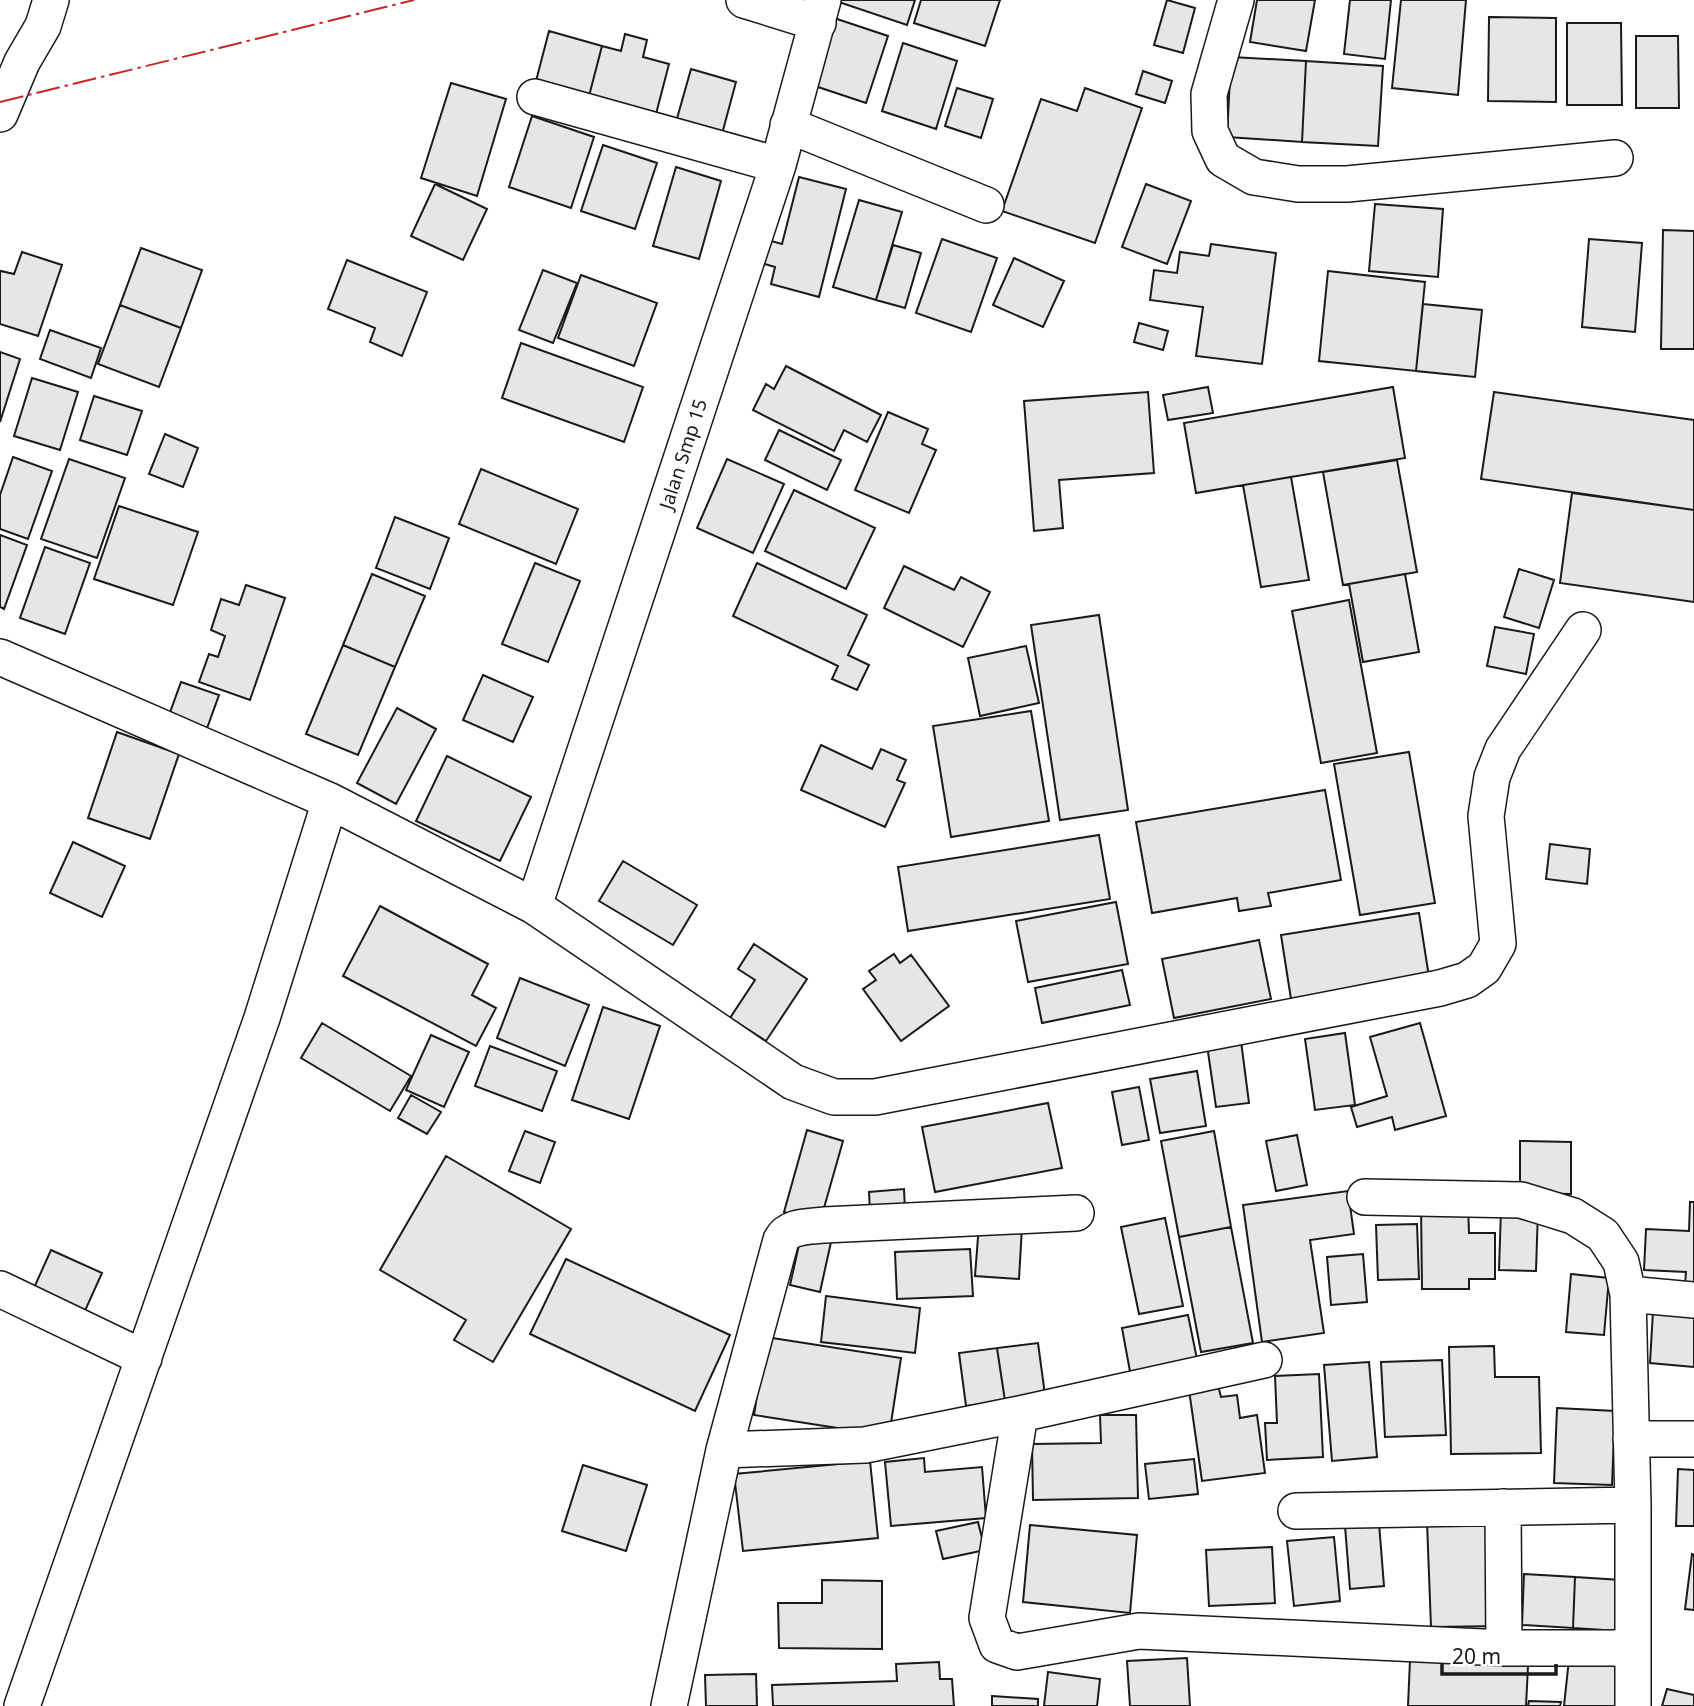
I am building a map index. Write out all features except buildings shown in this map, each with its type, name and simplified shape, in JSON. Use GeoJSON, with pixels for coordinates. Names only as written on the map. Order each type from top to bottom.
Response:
{"type":"FeatureCollection","features":[{"type":"Feature","properties":{"kind":"street"},"geometry":{"type":"LineString","coordinates":[[0,114],[22,62],[43,26],[51,0]]}},
{"type":"Feature","properties":{"kind":"street"},"geometry":{"type":"LineString","coordinates":[[744,0],[821,11]]}},
{"type":"Feature","properties":{"kind":"street"},"geometry":{"type":"LineString","coordinates":[[1236,0],[1209,94],[1210,131],[1223,159],[1254,177],[1298,184],[1347,184],[1615,158]]}},
{"type":"Feature","properties":{"kind":"street","name":"Jalan Smp 15"},"geometry":{"type":"LineString","coordinates":[[534,906],[778,165],[821,11]]}},
{"type":"Feature","properties":{"kind":"street"},"geometry":{"type":"LineString","coordinates":[[535,97],[778,165]]}},
{"type":"Feature","properties":{"kind":"street"},"geometry":{"type":"LineString","coordinates":[[788,125],[986,205]]}},
{"type":"Feature","properties":{"kind":"street"},"geometry":{"type":"LineString","coordinates":[[0,657],[330,801],[534,906],[793,1082],[834,1097],[876,1097],[1440,988],[1467,980],[1484,968],[1498,944],[1486,816],[1492,777],[1503,749],[1583,630]]}},
{"type":"Feature","properties":{"kind":"street"},"geometry":{"type":"LineString","coordinates":[[22,1706],[262,1018],[330,801]]}},
{"type":"Feature","properties":{"kind":"street"},"geometry":{"type":"LineString","coordinates":[[1365,1197],[1521,1200],[1573,1216],[1603,1235],[1621,1262],[1628,1294],[1633,1505],[1633,1706]]}},
{"type":"Feature","properties":{"kind":"street"},"geometry":{"type":"LineString","coordinates":[[669,1706],[724,1450],[780,1240],[785,1232],[824,1225],[1076,1213]]}},
{"type":"Feature","properties":{"kind":"street"},"geometry":{"type":"LineString","coordinates":[[0,1289],[144,1357]]}},
{"type":"Feature","properties":{"kind":"street"},"geometry":{"type":"LineString","coordinates":[[1628,1294],[1694,1300]]}},
{"type":"Feature","properties":{"kind":"street"},"geometry":{"type":"LineString","coordinates":[[724,1450],[865,1445],[1264,1360]]}},
{"type":"Feature","properties":{"kind":"street"},"geometry":{"type":"LineString","coordinates":[[1020,1414],[987,1618],[997,1645],[1017,1652],[1139,1631],[1504,1648],[1632,1648]]}},
{"type":"Feature","properties":{"kind":"street"},"geometry":{"type":"LineString","coordinates":[[1631,1439],[1694,1439]]}},
{"type":"Feature","properties":{"kind":"street"},"geometry":{"type":"LineString","coordinates":[[1296,1511],[1633,1505]]}},
{"type":"Feature","properties":{"kind":"street"},"geometry":{"type":"LineString","coordinates":[[1503,1507],[1504,1648]]}},
{"type":"Feature","properties":{"kind":"power"},"geometry":{"type":"LineString","coordinates":[[0,102],[414,0]]}}]}
